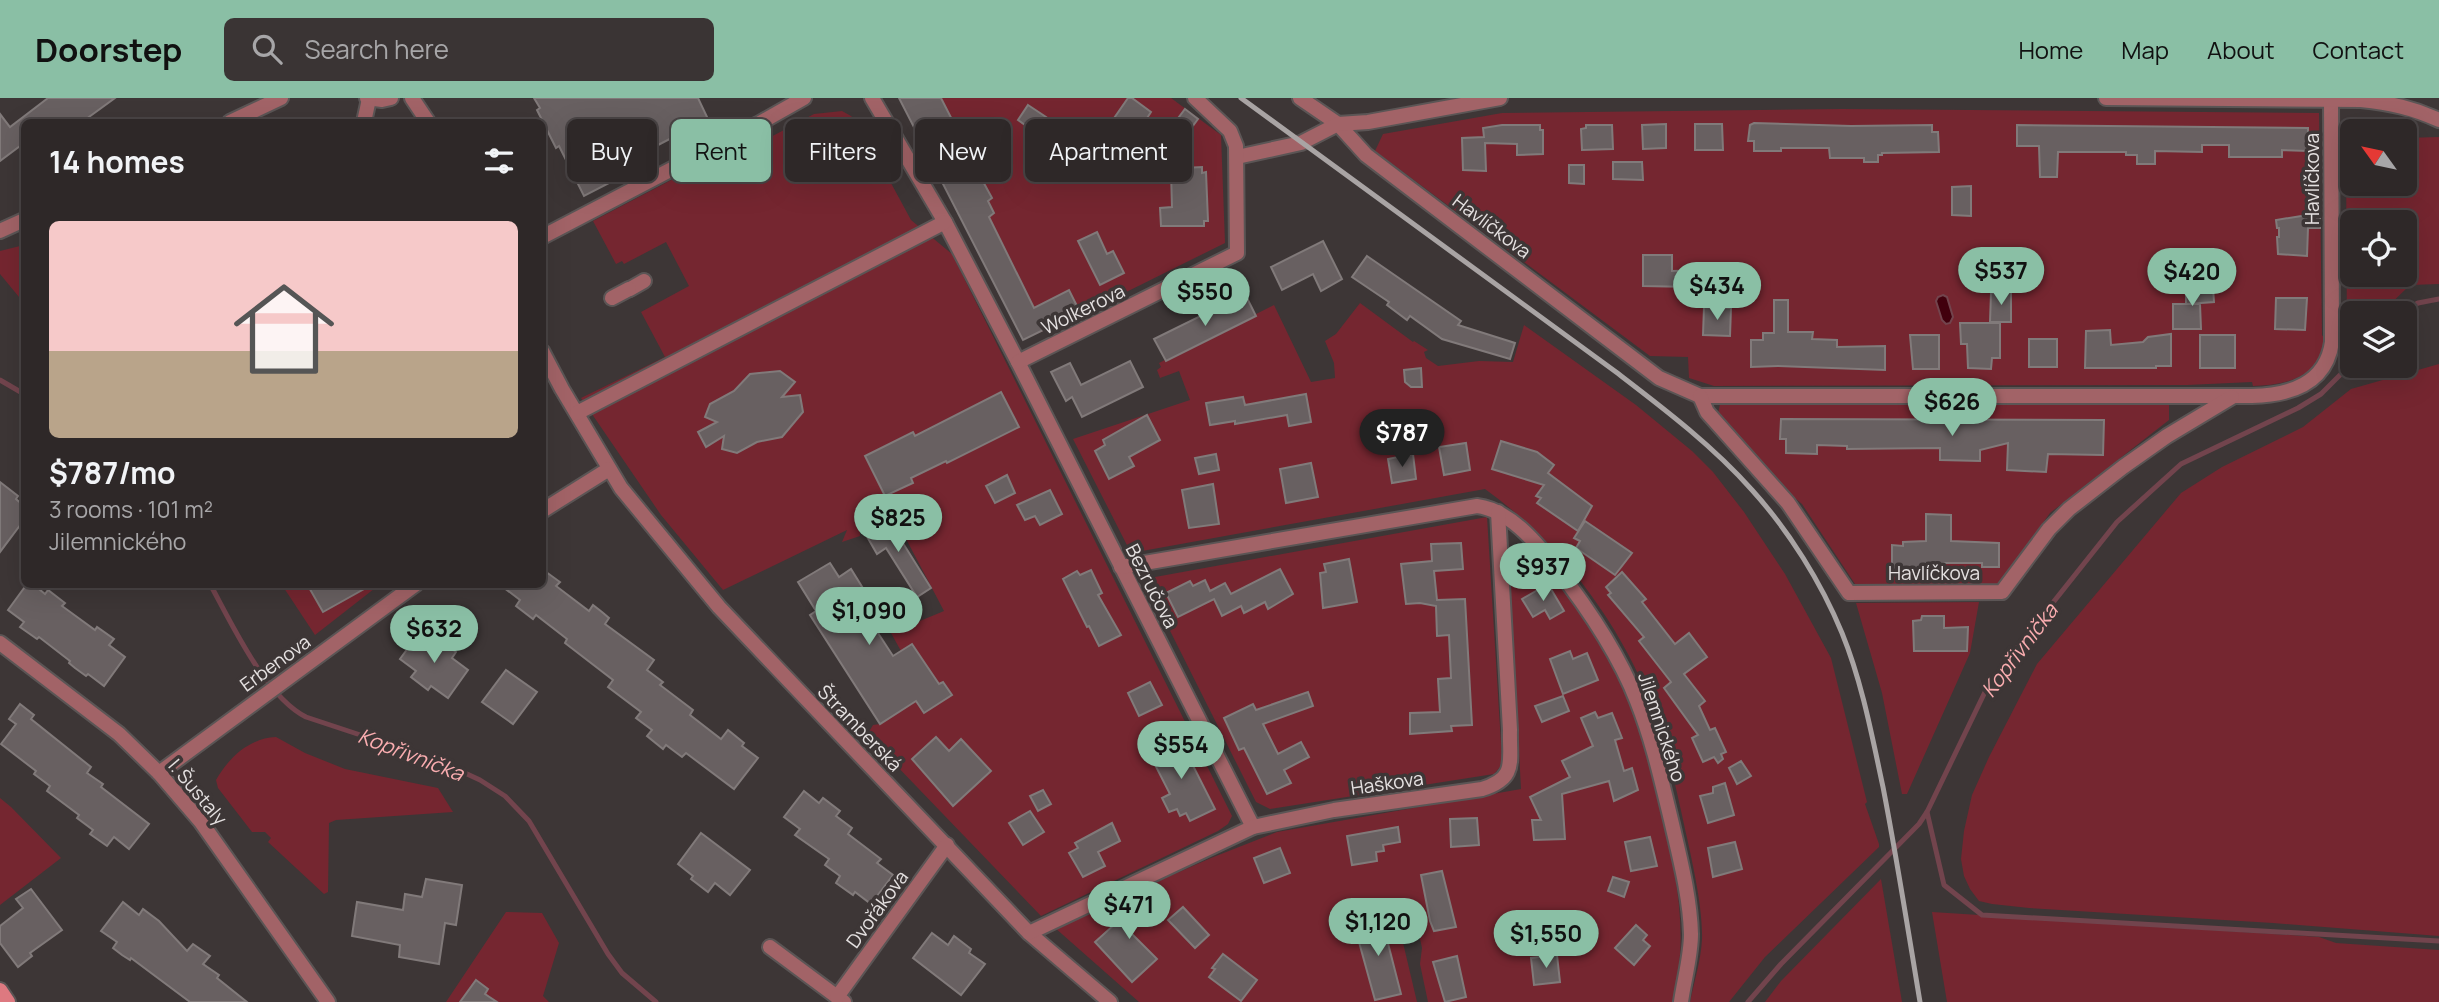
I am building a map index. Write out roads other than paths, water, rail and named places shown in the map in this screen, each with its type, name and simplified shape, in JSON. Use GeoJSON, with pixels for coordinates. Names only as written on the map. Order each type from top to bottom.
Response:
{"type":"FeatureCollection","features":[{"type":"Feature","properties":{"kind":"main road"},"geometry":{"type":"LineString","coordinates":[[0,990],[8,1002]]}},
{"type":"Feature","properties":{"kind":"street"},"geometry":{"type":"LineString","coordinates":[[236,119],[281,98]]}},
{"type":"Feature","properties":{"kind":"street"},"geometry":{"type":"LineString","coordinates":[[364,119],[368,98],[391,98]]}},
{"type":"Feature","properties":{"kind":"street"},"geometry":{"type":"LineString","coordinates":[[412,98],[426,119]]}},
{"type":"Feature","properties":{"kind":"street"},"geometry":{"type":"LineString","coordinates":[[546,235],[804,98]]}},
{"type":"Feature","properties":{"kind":"street","name":"Bezručova"},"geometry":{"type":"LineString","coordinates":[[873,98],[945,222],[1018,362],[1252,827]]}},
{"type":"Feature","properties":{"kind":"street","name":"Wolkerova"},"geometry":{"type":"LineString","coordinates":[[1018,362],[1237,253],[1236,146],[1230,131],[1195,98]]}},
{"type":"Feature","properties":{"kind":"street","name":"Havlíčkova"},"geometry":{"type":"LineString","coordinates":[[1300,98],[1338,124],[1366,155],[1659,378],[1700,396],[2234,396],[2265,395],[2301,386],[2325,366],[2332,342],[2331,99]]}},
{"type":"Feature","properties":{"kind":"street"},"geometry":{"type":"LineString","coordinates":[[1237,157],[1301,143],[1338,124],[1368,122],[1500,98]]}},
{"type":"Feature","properties":{"kind":"street"},"geometry":{"type":"LineString","coordinates":[[2106,98],[2331,99],[2397,104],[2439,120]]}},
{"type":"Feature","properties":{"kind":"street"},"geometry":{"type":"LineString","coordinates":[[0,231],[21,221]]}},
{"type":"Feature","properties":{"kind":"street"},"geometry":{"type":"LineString","coordinates":[[577,413],[945,222]]}},
{"type":"Feature","properties":{"kind":"street"},"geometry":{"type":"LineString","coordinates":[[612,298],[644,281]]}},
{"type":"Feature","properties":{"kind":"street","name":"Štramberská"},"geometry":{"type":"LineString","coordinates":[[546,358],[634,506],[719,607],[1029,933],[1110,1002]]}},
{"type":"Feature","properties":{"kind":"street","name":"Havlíčkova"},"geometry":{"type":"LineString","coordinates":[[1700,396],[1707,412],[1788,503],[1849,593],[2002,592],[2049,529],[2069,509],[2167,436],[2234,396]]}},
{"type":"Feature","properties":{"kind":"street"},"geometry":{"type":"LineString","coordinates":[[546,509],[610,469]]}},
{"type":"Feature","properties":{"kind":"street"},"geometry":{"type":"LineString","coordinates":[[1121,567],[1476,506],[1498,512]]}},
{"type":"Feature","properties":{"kind":"street","name":"Haškova"},"geometry":{"type":"LineString","coordinates":[[1029,933],[1252,827],[1334,810],[1482,789],[1494,785],[1508,775],[1510,730],[1498,512]]}},
{"type":"Feature","properties":{"kind":"street","name":"Jilemnického"},"geometry":{"type":"LineString","coordinates":[[1498,512],[1527,535],[1569,584],[1614,651],[1638,702],[1658,766],[1684,881],[1690,934],[1681,1002]]}},
{"type":"Feature","properties":{"kind":"street","name":"Erbenova"},"geometry":{"type":"LineString","coordinates":[[159,773],[411,588]]}},
{"type":"Feature","properties":{"kind":"street","name":"I. Šustaly"},"geometry":{"type":"LineString","coordinates":[[0,643],[119,734],[159,773],[201,822],[328,1002]]}},
{"type":"Feature","properties":{"kind":"street","name":"Dvořákova"},"geometry":{"type":"LineString","coordinates":[[769,947],[841,999],[947,845]]}},
{"type":"Feature","properties":{"kind":"waterway","name":"Kopřivnička"},"geometry":{"type":"LineString","coordinates":[[2417,304],[2439,299]]}},
{"type":"Feature","properties":{"kind":"waterway","name":"Kopřivnička"},"geometry":{"type":"LineString","coordinates":[[1748,1002],[1781,964],[1919,824],[1985,692],[2117,522],[2181,464],[2298,408],[2321,394],[2340,375]]}},
{"type":"Feature","properties":{"kind":"waterway","name":"Kopřivnička"},"geometry":{"type":"LineString","coordinates":[[0,380],[21,392]]}},
{"type":"Feature","properties":{"kind":"waterway","name":"Kopřivnička"},"geometry":{"type":"LineString","coordinates":[[212,588],[251,658],[291,707],[306,717],[439,761],[480,780],[505,796],[529,821],[608,954],[622,973],[656,1002]]}},
{"type":"Feature","properties":{"kind":"waterway"},"geometry":{"type":"LineString","coordinates":[[1927,812],[1944,885],[1982,915],[2439,941]]}},
{"type":"Feature","properties":{"kind":"railway"},"geometry":{"type":"LineString","coordinates":[[1241,98],[1651,399],[1720,458],[1779,522],[1824,595],[1842,633],[1855,671],[1883,787],[1920,1002]]}}]}
